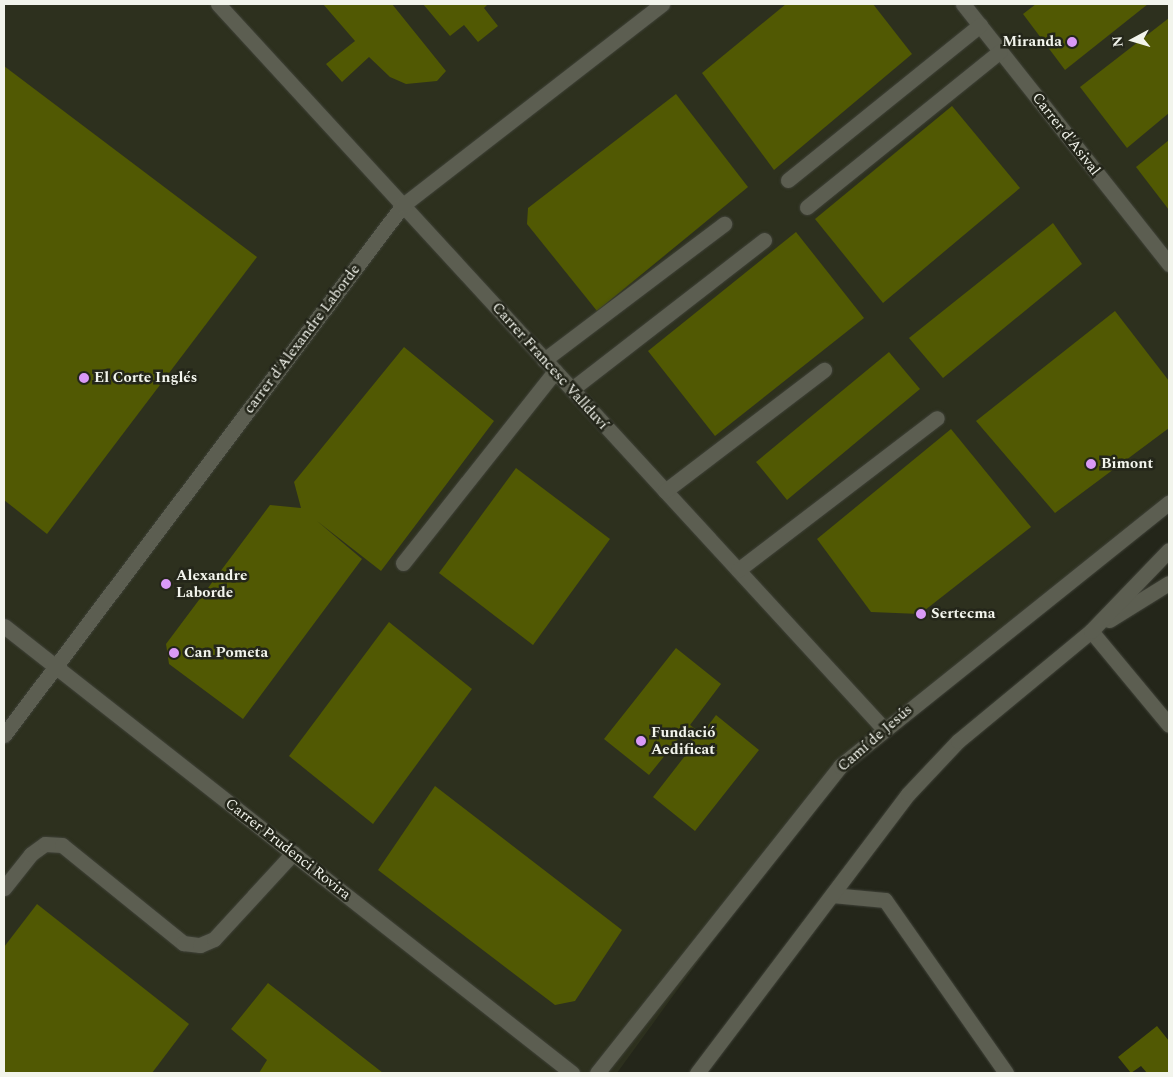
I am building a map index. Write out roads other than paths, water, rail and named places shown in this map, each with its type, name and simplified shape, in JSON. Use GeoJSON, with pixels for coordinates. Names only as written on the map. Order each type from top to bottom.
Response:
{"type":"FeatureCollection","features":[{"type":"Feature","properties":{"kind":"street","name":"Carrer Francesc Vallduví"},"geometry":{"type":"LineString","coordinates":[[218,4],[883,728]]}},
{"type":"Feature","properties":{"kind":"street","name":"carrer d'Alexandre Laborde"},"geometry":{"type":"LineString","coordinates":[[4,735],[403,205],[662,4]]}},
{"type":"Feature","properties":{"kind":"street","name":"Carrer d'Asival"},"geometry":{"type":"LineString","coordinates":[[963,4],[1169,264]]}},
{"type":"Feature","properties":{"kind":"street"},"geometry":{"type":"LineString","coordinates":[[788,180],[980,25]]}},
{"type":"Feature","properties":{"kind":"street"},"geometry":{"type":"LineString","coordinates":[[807,207],[1000,51]]}},
{"type":"Feature","properties":{"kind":"street"},"geometry":{"type":"LineString","coordinates":[[544,360],[724,224]]}},
{"type":"Feature","properties":{"kind":"street"},"geometry":{"type":"LineString","coordinates":[[572,389],[764,240]]}},
{"type":"Feature","properties":{"kind":"street"},"geometry":{"type":"LineString","coordinates":[[665,491],[824,370]]}},
{"type":"Feature","properties":{"kind":"street"},"geometry":{"type":"LineString","coordinates":[[403,562],[555,371]]}},
{"type":"Feature","properties":{"kind":"street"},"geometry":{"type":"LineString","coordinates":[[738,570],[937,418]]}},
{"type":"Feature","properties":{"kind":"street","name":"Camí de Jesús"},"geometry":{"type":"LineString","coordinates":[[597,1073],[840,766],[883,728],[1169,502]]}},
{"type":"Feature","properties":{"kind":"street"},"geometry":{"type":"LineString","coordinates":[[697,1073],[908,794],[958,741],[1091,631],[1169,550]]}},
{"type":"Feature","properties":{"kind":"street"},"geometry":{"type":"LineString","coordinates":[[1091,631],[1169,583]]}},
{"type":"Feature","properties":{"kind":"street","name":"Carrer Prudenci Rovira"},"geometry":{"type":"LineString","coordinates":[[4,626],[572,1073]]}},
{"type":"Feature","properties":{"kind":"street"},"geometry":{"type":"LineString","coordinates":[[1091,631],[1169,725]]}},
{"type":"Feature","properties":{"kind":"street"},"geometry":{"type":"LineString","coordinates":[[4,888],[31,854],[46,844],[62,845],[183,943],[200,945],[214,939],[293,853]]}},
{"type":"Feature","properties":{"kind":"street"},"geometry":{"type":"LineString","coordinates":[[832,895],[885,900],[1006,1073]]}},
{"type":"Feature","properties":{"kind":"place","name":"Miranda"},"geometry":{"type":"Point","coordinates":[1072,42]}},
{"type":"Feature","properties":{"kind":"place","name":"El Corte Inglés"},"geometry":{"type":"Point","coordinates":[84,378]}},
{"type":"Feature","properties":{"kind":"place","name":"Bimont"},"geometry":{"type":"Point","coordinates":[1091,464]}},
{"type":"Feature","properties":{"kind":"place","name":"Alexandre Laborde"},"geometry":{"type":"Point","coordinates":[166,584]}},
{"type":"Feature","properties":{"kind":"place","name":"Sertecma"},"geometry":{"type":"Point","coordinates":[921,614]}},
{"type":"Feature","properties":{"kind":"place","name":"Can Pometa"},"geometry":{"type":"Point","coordinates":[174,653]}},
{"type":"Feature","properties":{"kind":"place","name":"Fundació Aedificat"},"geometry":{"type":"Point","coordinates":[641,741]}}]}
